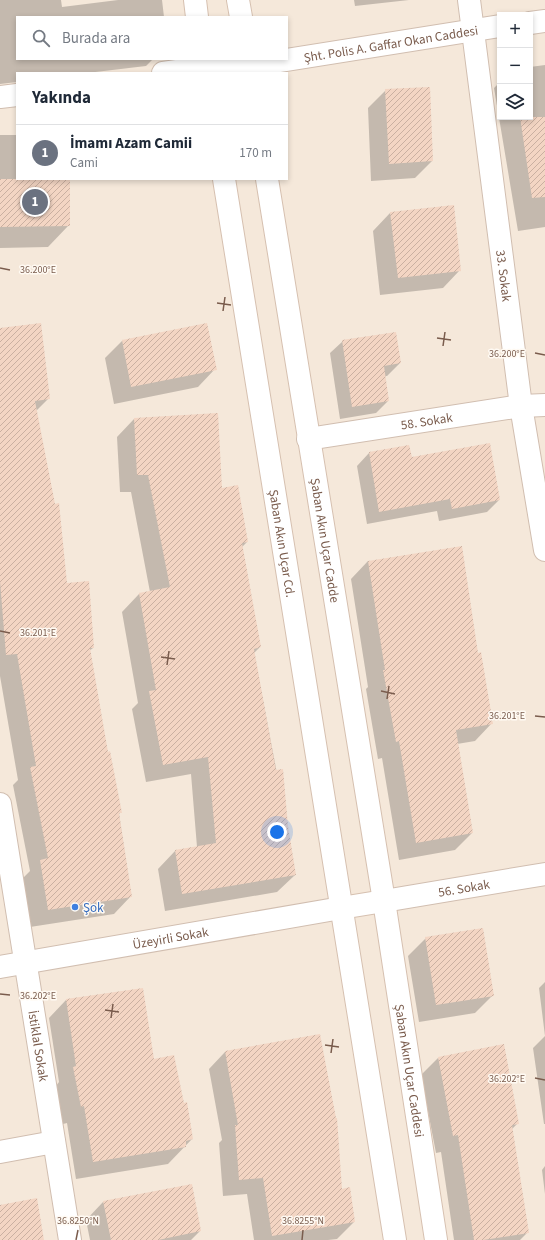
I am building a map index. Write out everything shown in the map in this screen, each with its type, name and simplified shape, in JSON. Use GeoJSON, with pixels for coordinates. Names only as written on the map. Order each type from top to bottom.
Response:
{"type":"FeatureCollection","features":[{"type":"Feature","properties":{"kind":"main road"},"geometry":{"type":"LineString","coordinates":[[195,0],[197,16]]}},
{"type":"Feature","properties":{"kind":"main road"},"geometry":{"type":"LineString","coordinates":[[238,0],[241,16]]}},
{"type":"Feature","properties":{"kind":"main road","name":"33. Sokak"},"geometry":{"type":"LineString","coordinates":[[469,0],[521,406],[545,550]]}},
{"type":"Feature","properties":{"kind":"main road"},"geometry":{"type":"LineString","coordinates":[[533,23],[545,21]]}},
{"type":"Feature","properties":{"kind":"main road","name":"Şht. Polis A. Gaffar Okan Caddesi"},"geometry":{"type":"LineString","coordinates":[[288,60],[497,26]]}},
{"type":"Feature","properties":{"kind":"main road","name":"Şht. Polis A. Gaffar Okan Caddesi"},"geometry":{"type":"LineString","coordinates":[[169,72],[205,66],[249,66],[286,60]]}},
{"type":"Feature","properties":{"kind":"main road"},"geometry":{"type":"LineString","coordinates":[[0,97],[16,95]]}},
{"type":"Feature","properties":{"kind":"main road","name":"Şaban Akın Uçar Cd."},"geometry":{"type":"LineString","coordinates":[[224,180],[341,908]]}},
{"type":"Feature","properties":{"kind":"main road","name":"Şaban Akın Uçar Cadde"},"geometry":{"type":"LineString","coordinates":[[267,180],[308,440],[384,901]]}},
{"type":"Feature","properties":{"kind":"main road","name":"58. Sokak"},"geometry":{"type":"LineString","coordinates":[[308,440],[521,406],[545,405]]}},
{"type":"Feature","properties":{"kind":"main road","name":"İstiklal Sokak"},"geometry":{"type":"LineString","coordinates":[[0,804],[70,1240]]}},
{"type":"Feature","properties":{"kind":"main road","name":"56. Sokak"},"geometry":{"type":"LineString","coordinates":[[341,908],[545,874]]}},
{"type":"Feature","properties":{"kind":"main road","name":"Şaban Akın Uçar Caddesi"},"geometry":{"type":"LineString","coordinates":[[384,901],[436,1240]]}},
{"type":"Feature","properties":{"kind":"main road"},"geometry":{"type":"LineString","coordinates":[[341,908],[395,1240]]}},
{"type":"Feature","properties":{"kind":"main road","name":"Üzeyirli Sokak"},"geometry":{"type":"LineString","coordinates":[[0,967],[341,908]]}},
{"type":"Feature","properties":{"kind":"main road"},"geometry":{"type":"LineString","coordinates":[[0,1152],[54,1142]]}},
{"type":"Feature","properties":{"kind":"shaded area"},"geometry":{"type":"Polygon","coordinates":[[[0,0],[545,0],[545,1240],[0,1240],[0,0]]]}},
{"type":"Feature","properties":{"kind":"building"},"geometry":{"type":"Polygon","coordinates":[[[430,87],[433,161],[389,164],[385,89],[430,87]]]}},
{"type":"Feature","properties":{"kind":"building"},"geometry":{"type":"Polygon","coordinates":[[[533,117],[545,117],[545,197],[532,198],[520,120],[533,120],[533,117]]]}},
{"type":"Feature","properties":{"kind":"building"},"geometry":{"type":"Polygon","coordinates":[[[0,179],[70,180],[70,226],[0,227],[0,179]]]}},
{"type":"Feature","properties":{"kind":"building"},"geometry":{"type":"Polygon","coordinates":[[[454,205],[461,271],[398,278],[390,212],[454,205]]]}},
{"type":"Feature","properties":{"kind":"building"},"geometry":{"type":"Polygon","coordinates":[[[41,323],[50,399],[35,401],[55,504],[59,503],[67,583],[89,581],[94,648],[90,648],[108,752],[110,751],[122,813],[119,813],[132,897],[48,910],[40,860],[48,858],[30,767],[36,766],[17,654],[6,655],[0,581],[0,328],[41,323]]]}},
{"type":"Feature","properties":{"kind":"building"},"geometry":{"type":"Polygon","coordinates":[[[207,323],[217,370],[131,387],[122,340],[207,323]]]}},
{"type":"Feature","properties":{"kind":"building"},"geometry":{"type":"Polygon","coordinates":[[[396,332],[401,363],[384,366],[389,401],[352,407],[342,340],[396,332]]]}},
{"type":"Feature","properties":{"kind":"building"},"geometry":{"type":"Polygon","coordinates":[[[218,413],[222,488],[238,485],[248,542],[242,543],[261,647],[254,649],[276,770],[283,769],[288,826],[296,875],[182,894],[175,850],[216,843],[208,757],[163,765],[149,691],[156,690],[139,593],[170,587],[148,475],[137,475],[134,418],[218,413]]]}},
{"type":"Feature","properties":{"kind":"building"},"geometry":{"type":"Polygon","coordinates":[[[490,443],[500,500],[452,509],[450,499],[379,512],[369,452],[409,445],[412,457],[490,443]]]}},
{"type":"Feature","properties":{"kind":"building"},"geometry":{"type":"Polygon","coordinates":[[[462,546],[478,653],[481,652],[493,724],[456,730],[473,833],[416,843],[399,741],[396,742],[383,670],[385,670],[368,561],[462,546]]]}},
{"type":"Feature","properties":{"kind":"building"},"geometry":{"type":"Polygon","coordinates":[[[483,928],[494,996],[436,1005],[425,937],[483,928]]]}},
{"type":"Feature","properties":{"kind":"building"},"geometry":{"type":"Polygon","coordinates":[[[143,988],[154,1059],[174,1055],[184,1103],[187,1102],[193,1139],[186,1141],[186,1147],[93,1162],[84,1106],[81,1107],[73,1067],[76,1066],[66,999],[143,988]]]}},
{"type":"Feature","properties":{"kind":"building"},"geometry":{"type":"Polygon","coordinates":[[[320,1034],[337,1118],[342,1189],[350,1187],[355,1222],[272,1236],[263,1178],[239,1180],[235,1125],[238,1125],[225,1051],[320,1034]]]}},
{"type":"Feature","properties":{"kind":"building"},"geometry":{"type":"Polygon","coordinates":[[[504,1044],[519,1124],[512,1125],[529,1233],[474,1240],[458,1135],[453,1136],[438,1057],[504,1044]]]}},
{"type":"Feature","properties":{"kind":"building"},"geometry":{"type":"Polygon","coordinates":[[[192,1184],[201,1231],[158,1240],[111,1240],[103,1201],[192,1184]]]}},
{"type":"Feature","properties":{"kind":"building"},"geometry":{"type":"Polygon","coordinates":[[[37,1198],[44,1240],[0,1240],[0,1205],[37,1198]]]}},
{"type":"Feature","properties":{"kind":"place","name":"İmamı Azam Camii"},"geometry":{"type":"Point","coordinates":[35,202]}},
{"type":"Feature","properties":{"kind":"place","name":"Şok"},"geometry":{"type":"Point","coordinates":[75,907]}}]}
